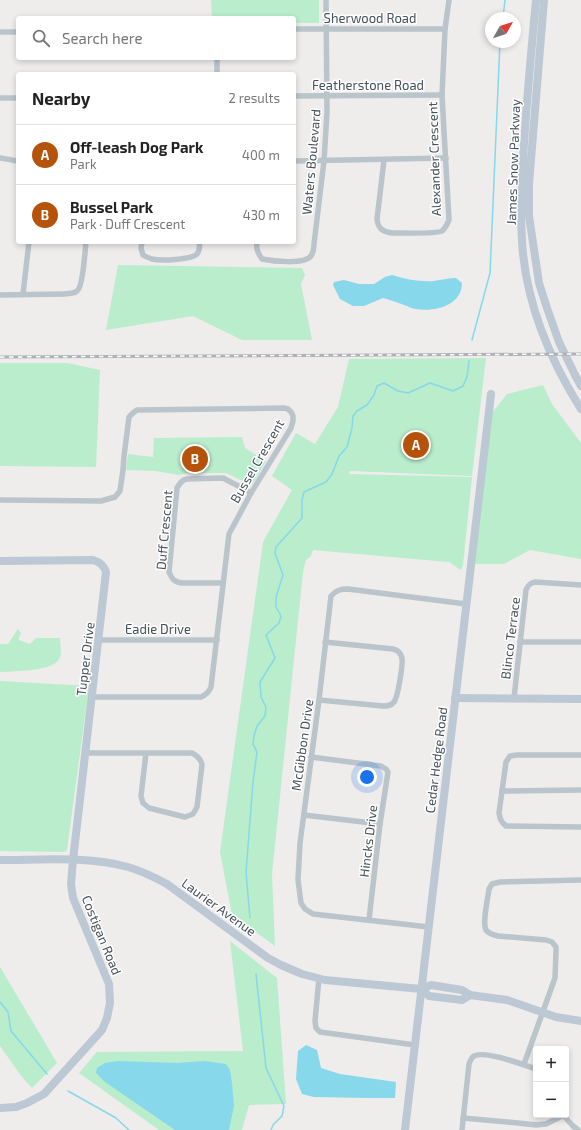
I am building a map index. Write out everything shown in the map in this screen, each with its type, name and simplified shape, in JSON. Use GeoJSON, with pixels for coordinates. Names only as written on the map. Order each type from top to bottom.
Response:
{"type":"FeatureCollection","features":[{"type":"Feature","properties":{"kind":"street","name":"Waters Boulevard"},"geometry":{"type":"LineString","coordinates":[[257,244],[258,253],[262,259],[297,261],[307,259],[312,255],[324,160],[328,96],[326,0]]}},
{"type":"Feature","properties":{"kind":"street","name":"Alexander Crescent"},"geometry":{"type":"LineString","coordinates":[[384,160],[377,219],[380,229],[382,231],[393,233],[442,231],[447,226],[448,220],[442,95],[445,29],[449,0]]}},
{"type":"Feature","properties":{"kind":"street","name":"James Snow Parkway"},"geometry":{"type":"LineString","coordinates":[[536,0],[524,135],[520,208],[523,254],[532,300],[547,344],[555,364],[581,409]]}},
{"type":"Feature","properties":{"kind":"street","name":"James Snow Parkway"},"geometry":{"type":"LineString","coordinates":[[544,0],[530,163],[529,216],[541,289],[559,342],[581,386]]}},
{"type":"Feature","properties":{"kind":"street","name":"Sherwood Road"},"geometry":{"type":"LineString","coordinates":[[296,29],[445,29]]}},
{"type":"Feature","properties":{"kind":"street"},"geometry":{"type":"LineString","coordinates":[[0,32],[16,32]]}},
{"type":"Feature","properties":{"kind":"street"},"geometry":{"type":"LineString","coordinates":[[218,60],[218,72]]}},
{"type":"Feature","properties":{"kind":"street","name":"Featherstone Road"},"geometry":{"type":"LineString","coordinates":[[296,96],[442,95]]}},
{"type":"Feature","properties":{"kind":"street"},"geometry":{"type":"LineString","coordinates":[[0,98],[16,98]]}},
{"type":"Feature","properties":{"kind":"street"},"geometry":{"type":"LineString","coordinates":[[0,158],[16,161]]}},
{"type":"Feature","properties":{"kind":"street"},"geometry":{"type":"LineString","coordinates":[[296,161],[446,158]]}},
{"type":"Feature","properties":{"kind":"street"},"geometry":{"type":"LineString","coordinates":[[23,294],[29,244]]}},
{"type":"Feature","properties":{"kind":"street"},"geometry":{"type":"LineString","coordinates":[[0,295],[65,294],[78,291],[81,284],[86,244]]}},
{"type":"Feature","properties":{"kind":"street"},"geometry":{"type":"LineString","coordinates":[[142,244],[143,255],[152,259],[163,260],[185,259],[195,256],[199,252],[200,244]]}},
{"type":"Feature","properties":{"kind":"street","name":"Cedar Hedge Road"},"geometry":{"type":"LineString","coordinates":[[405,1130],[491,394]]}},
{"type":"Feature","properties":{"kind":"street","name":"Bussel Crescent"},"geometry":{"type":"LineString","coordinates":[[0,500],[101,501],[115,497],[120,491],[122,481],[129,417],[138,410],[279,408],[288,409],[293,416],[294,421],[291,428],[251,494],[229,534],[217,640],[211,687],[209,691],[206,695],[201,696],[92,697]]}},
{"type":"Feature","properties":{"kind":"street","name":"Duff Crescent"},"geometry":{"type":"LineString","coordinates":[[223,583],[182,583],[175,582],[171,578],[169,572],[177,488],[180,482],[187,479],[223,478],[251,494]]}},
{"type":"Feature","properties":{"kind":"street","name":"Tupper Drive"},"geometry":{"type":"LineString","coordinates":[[0,561],[93,560],[102,564],[106,572],[73,860]]}},
{"type":"Feature","properties":{"kind":"street","name":"Blinco Terrace"},"geometry":{"type":"LineString","coordinates":[[514,698],[526,590],[528,585],[535,582],[581,584]]}},
{"type":"Feature","properties":{"kind":"street","name":"McGibbon Drive"},"geometry":{"type":"LineString","coordinates":[[429,927],[313,914],[305,909],[301,903],[298,880],[300,843],[319,700],[330,598],[334,592],[348,589],[466,604]]}},
{"type":"Feature","properties":{"kind":"street","name":"Eadie Drive"},"geometry":{"type":"LineString","coordinates":[[99,640],[217,640]]}},
{"type":"Feature","properties":{"kind":"street"},"geometry":{"type":"LineString","coordinates":[[319,700],[383,706],[390,705],[396,699],[402,658],[401,654],[393,649],[325,642]]}},
{"type":"Feature","properties":{"kind":"street"},"geometry":{"type":"LineString","coordinates":[[520,642],[581,642]]}},
{"type":"Feature","properties":{"kind":"street"},"geometry":{"type":"LineString","coordinates":[[455,698],[581,699]]}},
{"type":"Feature","properties":{"kind":"street"},"geometry":{"type":"LineString","coordinates":[[86,753],[192,754],[197,755],[202,765],[197,804],[193,814],[185,817],[149,808],[143,803],[141,796],[146,754]]}},
{"type":"Feature","properties":{"kind":"street"},"geometry":{"type":"LineString","coordinates":[[581,755],[510,756],[506,762],[500,818],[502,823],[506,826],[581,827]]}},
{"type":"Feature","properties":{"kind":"street","name":"Hincks Drive"},"geometry":{"type":"LineString","coordinates":[[311,758],[381,766],[386,769],[388,774],[380,824],[369,920]]}},
{"type":"Feature","properties":{"kind":"street"},"geometry":{"type":"LineString","coordinates":[[502,791],[581,790]]}},
{"type":"Feature","properties":{"kind":"street"},"geometry":{"type":"LineString","coordinates":[[304,815],[380,824]]}},
{"type":"Feature","properties":{"kind":"street","name":"Laurier Avenue"},"geometry":{"type":"LineString","coordinates":[[0,860],[73,860],[107,863],[138,870],[167,884],[268,958],[302,974],[325,980],[421,989],[431,985],[462,990],[470,995],[508,1000],[542,1012],[570,1020],[581,1021]]}},
{"type":"Feature","properties":{"kind":"street","name":"Costigan Road"},"geometry":{"type":"LineString","coordinates":[[0,1108],[16,1107],[44,1094],[102,1030],[107,1018],[110,1003],[109,984],[73,898],[71,884],[73,860]]}},
{"type":"Feature","properties":{"kind":"street"},"geometry":{"type":"LineString","coordinates":[[524,1064],[555,978],[556,951],[554,944],[546,940],[498,936],[487,932],[485,923],[489,888],[492,884],[500,882],[581,880]]}},
{"type":"Feature","properties":{"kind":"street"},"geometry":{"type":"LineString","coordinates":[[319,978],[315,1021],[316,1028],[320,1032],[415,1045]]}},
{"type":"Feature","properties":{"kind":"street"},"geometry":{"type":"LineString","coordinates":[[462,1130],[469,1064],[470,1060],[474,1056],[484,1055],[499,1057],[533,1068]]}},
{"type":"Feature","properties":{"kind":"street"},"geometry":{"type":"LineString","coordinates":[[463,1118],[518,1122],[536,1125],[546,1124],[558,1118]]}},
{"type":"Feature","properties":{"kind":"street"},"geometry":{"type":"LineString","coordinates":[[566,1118],[578,1130]]}},
{"type":"Feature","properties":{"kind":"green space"},"geometry":{"type":"Polygon","coordinates":[[[211,0],[319,0],[319,23],[296,23],[296,16],[212,16],[211,0]]]}},
{"type":"Feature","properties":{"kind":"green space"},"geometry":{"type":"Polygon","coordinates":[[[118,265],[302,268],[305,275],[301,284],[312,340],[242,340],[193,316],[106,330],[118,265]]]}},
{"type":"Feature","properties":{"kind":"green space"},"geometry":{"type":"Polygon","coordinates":[[[486,358],[472,476],[350,471],[349,474],[472,477],[463,565],[461,570],[449,562],[313,550],[311,556],[306,560],[303,572],[272,874],[275,946],[232,915],[220,852],[263,542],[292,490],[272,476],[296,433],[315,444],[338,407],[349,359],[486,358]]]}},
{"type":"Feature","properties":{"kind":"green space"},"geometry":{"type":"Polygon","coordinates":[[[0,363],[67,363],[100,370],[96,467],[0,466],[0,363]]]}},
{"type":"Feature","properties":{"kind":"green space"},"geometry":{"type":"Polygon","coordinates":[[[543,385],[552,404],[581,443],[581,559],[530,550],[504,564],[475,564],[491,414],[507,394],[543,385]]]}},
{"type":"Feature","properties":{"kind":"green space"},"geometry":{"type":"Polygon","coordinates":[[[242,437],[245,448],[266,461],[251,485],[226,473],[187,473],[179,475],[155,471],[126,470],[128,454],[153,457],[154,438],[242,437]]]}},
{"type":"Feature","properties":{"kind":"green space"},"geometry":{"type":"Polygon","coordinates":[[[18,629],[21,633],[19,640],[30,644],[36,638],[60,638],[61,655],[57,662],[51,666],[33,670],[0,672],[0,644],[8,644],[18,629]]]}},
{"type":"Feature","properties":{"kind":"green space"},"geometry":{"type":"Polygon","coordinates":[[[0,681],[89,686],[67,850],[64,852],[0,851],[0,681]]]}},
{"type":"Feature","properties":{"kind":"green space"},"geometry":{"type":"Polygon","coordinates":[[[230,941],[277,978],[286,1104],[249,1105],[242,1130],[159,1130],[79,1073],[97,1052],[243,1051],[230,941]]]}},
{"type":"Feature","properties":{"kind":"green space"},"geometry":{"type":"Polygon","coordinates":[[[0,967],[57,1063],[32,1088],[22,1077],[0,1046],[0,967]]]}},
{"type":"Feature","properties":{"kind":"water"},"geometry":{"type":"Polygon","coordinates":[[[392,275],[423,281],[456,278],[462,283],[461,291],[452,302],[446,306],[423,310],[413,309],[383,298],[364,306],[353,306],[340,299],[333,285],[334,282],[344,280],[359,284],[374,284],[385,277],[392,275]]]}},
{"type":"Feature","properties":{"kind":"water"},"geometry":{"type":"Polygon","coordinates":[[[306,1045],[317,1050],[321,1068],[340,1074],[396,1082],[395,1098],[314,1097],[302,1094],[296,1079],[298,1051],[306,1045]]]}},
{"type":"Feature","properties":{"kind":"water"},"geometry":{"type":"Polygon","coordinates":[[[118,1061],[177,1063],[204,1061],[226,1064],[230,1070],[234,1106],[229,1130],[175,1130],[105,1082],[96,1073],[97,1068],[105,1063],[118,1061]]]}},
{"type":"Feature","properties":{"kind":"waterway"},"geometry":{"type":"LineString","coordinates":[[504,12],[505,0]]}},
{"type":"Feature","properties":{"kind":"waterway"},"geometry":{"type":"LineString","coordinates":[[472,340],[490,273],[500,48]]}},
{"type":"Feature","properties":{"kind":"waterway"},"geometry":{"type":"LineString","coordinates":[[250,918],[246,872],[253,782],[257,752],[253,744],[257,726],[265,716],[266,707],[261,697],[260,682],[275,658],[266,635],[279,623],[281,616],[276,607],[276,597],[283,575],[275,553],[276,547],[302,518],[302,500],[304,492],[326,482],[332,474],[339,456],[347,447],[352,428],[353,416],[357,411],[367,405],[374,395],[377,386],[384,383],[398,391],[408,393],[430,383],[453,391],[463,386],[467,377],[469,361]]}},
{"type":"Feature","properties":{"kind":"waterway"},"geometry":{"type":"LineString","coordinates":[[256,974],[266,1068],[284,1106],[282,1116],[273,1125],[271,1130]]}},
{"type":"Feature","properties":{"kind":"waterway"},"geometry":{"type":"LineString","coordinates":[[0,1002],[8,1012],[11,1031],[47,1074]]}},
{"type":"Feature","properties":{"kind":"waterway"},"geometry":{"type":"LineString","coordinates":[[68,1091],[116,1118],[129,1130]]}},
{"type":"Feature","properties":{"kind":"railway"},"geometry":{"type":"LineString","coordinates":[[0,357],[581,354]]}},
{"type":"Feature","properties":{"kind":"place","name":"Off-leash Dog Park"},"geometry":{"type":"Point","coordinates":[416,445]}},
{"type":"Feature","properties":{"kind":"place","name":"Bussel Park"},"geometry":{"type":"Point","coordinates":[195,459]}}]}
